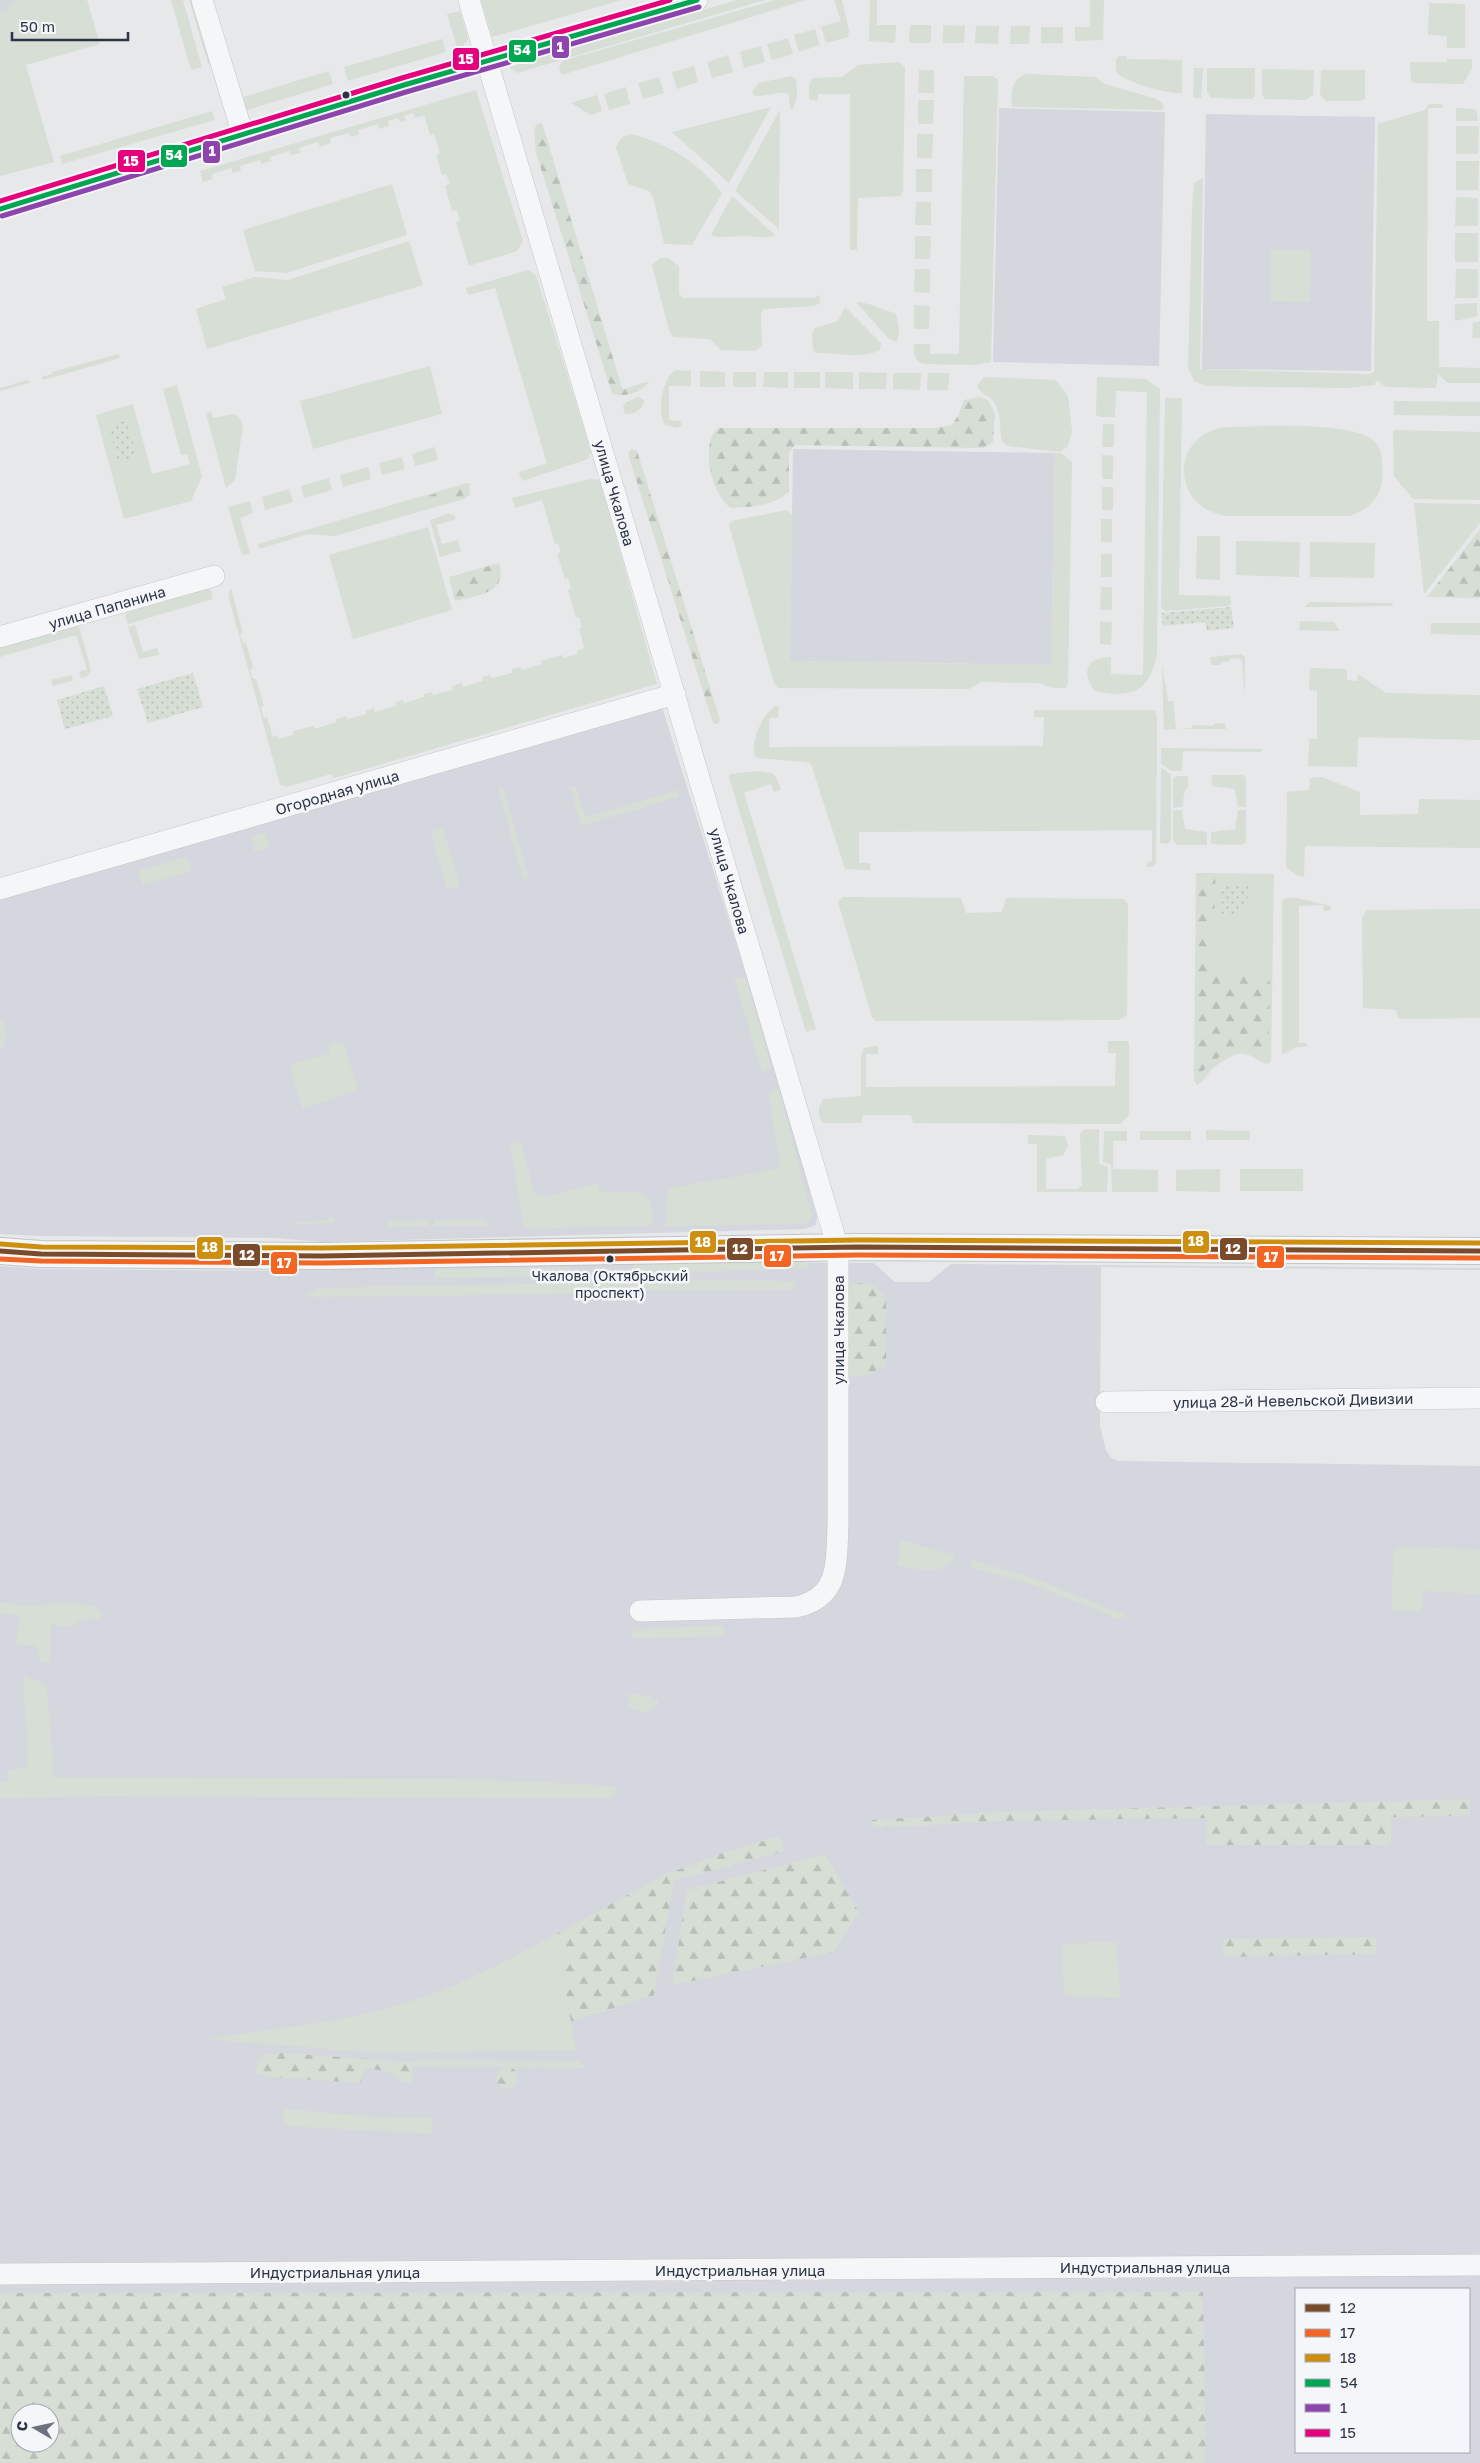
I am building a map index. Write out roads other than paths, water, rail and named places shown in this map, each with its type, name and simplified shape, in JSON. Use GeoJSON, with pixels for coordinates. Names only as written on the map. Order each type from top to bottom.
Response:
{"type":"FeatureCollection","features":[{"type":"Feature","properties":{"kind":"main road"},"geometry":{"type":"LineString","coordinates":[[0,1251],[42,1254],[322,1256],[838,1248],[1480,1251]]}},
{"type":"Feature","properties":{"kind":"street"},"geometry":{"type":"LineString","coordinates":[[202,0],[243,135]]}},
{"type":"Feature","properties":{"kind":"street","name":"улица Чкалова"},"geometry":{"type":"LineString","coordinates":[[468,0],[838,1248],[838,1526],[836,1563],[832,1581],[822,1595],[814,1602],[796,1607],[640,1611]]}},
{"type":"Feature","properties":{"kind":"street"},"geometry":{"type":"LineString","coordinates":[[0,209],[487,61],[698,0]]}},
{"type":"Feature","properties":{"kind":"street","name":"улица Папанина"},"geometry":{"type":"LineString","coordinates":[[0,637],[214,576]]}},
{"type":"Feature","properties":{"kind":"street","name":"Огородная улица"},"geometry":{"type":"LineString","coordinates":[[1,884],[675,694]]}},
{"type":"Feature","properties":{"kind":"street","name":"улица 28-й Невельской Дивизии"},"geometry":{"type":"LineString","coordinates":[[1106,1402],[1480,1398]]}},
{"type":"Feature","properties":{"kind":"street","name":"Индустриальная улица"},"geometry":{"type":"LineString","coordinates":[[0,2274],[1480,2265]]}},
{"type":"Feature","properties":{"kind":"place","name":"Чкалова (Октябрьский проспект)"},"geometry":{"type":"Point","coordinates":[610,1259]}}]}
